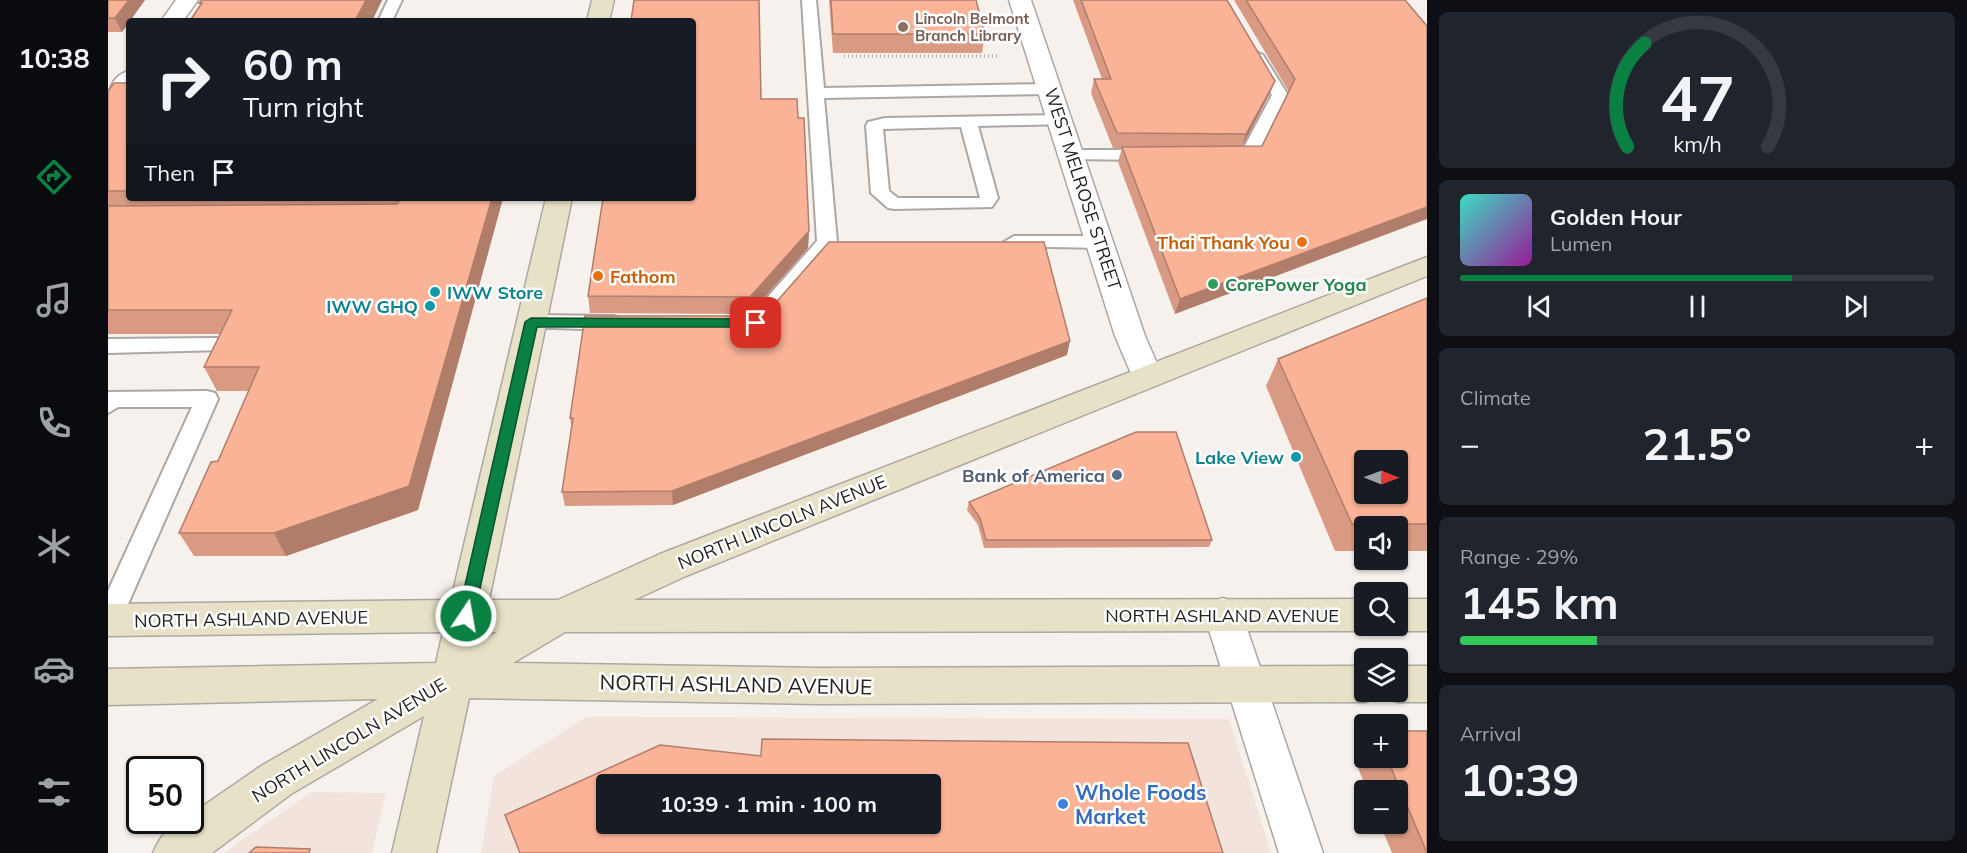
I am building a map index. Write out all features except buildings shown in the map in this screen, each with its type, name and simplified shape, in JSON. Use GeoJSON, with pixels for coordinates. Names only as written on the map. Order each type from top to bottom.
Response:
{"type":"FeatureCollection","features":[{"type":"Feature","properties":{"kind":"main road"},"geometry":{"type":"LineString","coordinates":[[599,18],[603,0]]}},
{"type":"Feature","properties":{"kind":"main road"},"geometry":{"type":"LineString","coordinates":[[414,853],[558,201]]}},
{"type":"Feature","properties":{"kind":"main road","name":"NORTH LINCOLN AVENUE"},"geometry":{"type":"LineString","coordinates":[[175,853],[276,780],[558,617],[673,565],[1427,266]]}},
{"type":"Feature","properties":{"kind":"main road","name":"NORTH ASHLAND AVENUE"},"geometry":{"type":"LineString","coordinates":[[108,620],[466,616],[1354,615]]}},
{"type":"Feature","properties":{"kind":"main road"},"geometry":{"type":"LineString","coordinates":[[1408,615],[1427,615]]}},
{"type":"Feature","properties":{"kind":"main road","name":"NORTH ASHLAND AVENUE"},"geometry":{"type":"LineString","coordinates":[[108,687],[451,680],[819,686],[1354,684]]}},
{"type":"Feature","properties":{"kind":"main road"},"geometry":{"type":"LineString","coordinates":[[1408,684],[1427,684]]}},
{"type":"Feature","properties":{"kind":"street"},"geometry":{"type":"LineString","coordinates":[[174,18],[188,0]]}},
{"type":"Feature","properties":{"kind":"street","name":"WEST MELROSE STREET"},"geometry":{"type":"LineString","coordinates":[[1020,0],[1073,155],[1130,336],[1147,377]]}},
{"type":"Feature","properties":{"kind":"street"},"geometry":{"type":"LineString","coordinates":[[117,98],[126,83]]}},
{"type":"Feature","properties":{"kind":"street"},"geometry":{"type":"LineString","coordinates":[[1223,614],[1301,853]]}},
{"type":"Feature","properties":{"kind":"lane"},"geometry":{"type":"LineString","coordinates":[[386,18],[395,0]]}},
{"type":"Feature","properties":{"kind":"lane"},"geometry":{"type":"LineString","coordinates":[[711,323],[756,323],[827,242],[814,93],[809,0]]}},
{"type":"Feature","properties":{"kind":"lane"},"geometry":{"type":"LineString","coordinates":[[1214,156],[1248,156],[1280,95],[1252,48]]}},
{"type":"Feature","properties":{"kind":"lane"},"geometry":{"type":"LineString","coordinates":[[814,93],[1050,89]]}},
{"type":"Feature","properties":{"kind":"lane"},"geometry":{"type":"LineString","coordinates":[[968,122],[989,198],[986,202],[894,204],[880,193],[874,126],[885,123],[1061,120]]}},
{"type":"Feature","properties":{"kind":"lane"},"geometry":{"type":"LineString","coordinates":[[1073,155],[1168,155]]}},
{"type":"Feature","properties":{"kind":"lane"},"geometry":{"type":"LineString","coordinates":[[827,242],[850,242]]}},
{"type":"Feature","properties":{"kind":"lane"},"geometry":{"type":"LineString","coordinates":[[992,242],[1101,243]]}},
{"type":"Feature","properties":{"kind":"lane"},"geometry":{"type":"LineString","coordinates":[[531,322],[631,323]]}},
{"type":"Feature","properties":{"kind":"lane"},"geometry":{"type":"LineString","coordinates":[[108,345],[216,345]]}},
{"type":"Feature","properties":{"kind":"lane"},"geometry":{"type":"LineString","coordinates":[[108,405],[111,399],[207,399],[108,620]]}},
{"type":"Feature","properties":{"kind":"path"},"geometry":{"type":"LineString","coordinates":[[844,56],[999,57]]}},
{"type":"Feature","properties":{"kind":"shaded area"},"geometry":{"type":"Polygon","coordinates":[[[586,717],[1229,719],[1271,853],[481,853],[494,776],[586,717]]]}},
{"type":"Feature","properties":{"kind":"shaded area"},"geometry":{"type":"Polygon","coordinates":[[[311,792],[386,793],[372,853],[224,853],[311,792]]]}},
{"type":"Feature","properties":{"kind":"place","name":"Lincoln Belmont Branch Library"},"geometry":{"type":"Point","coordinates":[903,27]}},
{"type":"Feature","properties":{"kind":"place","name":"Thai Thank You"},"geometry":{"type":"Point","coordinates":[1302,242]}},
{"type":"Feature","properties":{"kind":"place","name":"Fathom"},"geometry":{"type":"Point","coordinates":[598,276]}},
{"type":"Feature","properties":{"kind":"place","name":"CorePower Yoga"},"geometry":{"type":"Point","coordinates":[1213,284]}},
{"type":"Feature","properties":{"kind":"place","name":"IWW Store"},"geometry":{"type":"Point","coordinates":[435,292]}},
{"type":"Feature","properties":{"kind":"place","name":"IWW GHQ"},"geometry":{"type":"Point","coordinates":[430,306]}},
{"type":"Feature","properties":{"kind":"place","name":"Lake View"},"geometry":{"type":"Point","coordinates":[1296,457]}},
{"type":"Feature","properties":{"kind":"place","name":"Bank of America"},"geometry":{"type":"Point","coordinates":[1117,475]}},
{"type":"Feature","properties":{"kind":"place","name":"Whole Foods Market"},"geometry":{"type":"Point","coordinates":[1063,804]}},
{"type":"Feature","properties":{"kind":"route"},"geometry":{"type":"LineString","coordinates":[[466,616],[531,322],[756,323]]}}]}
